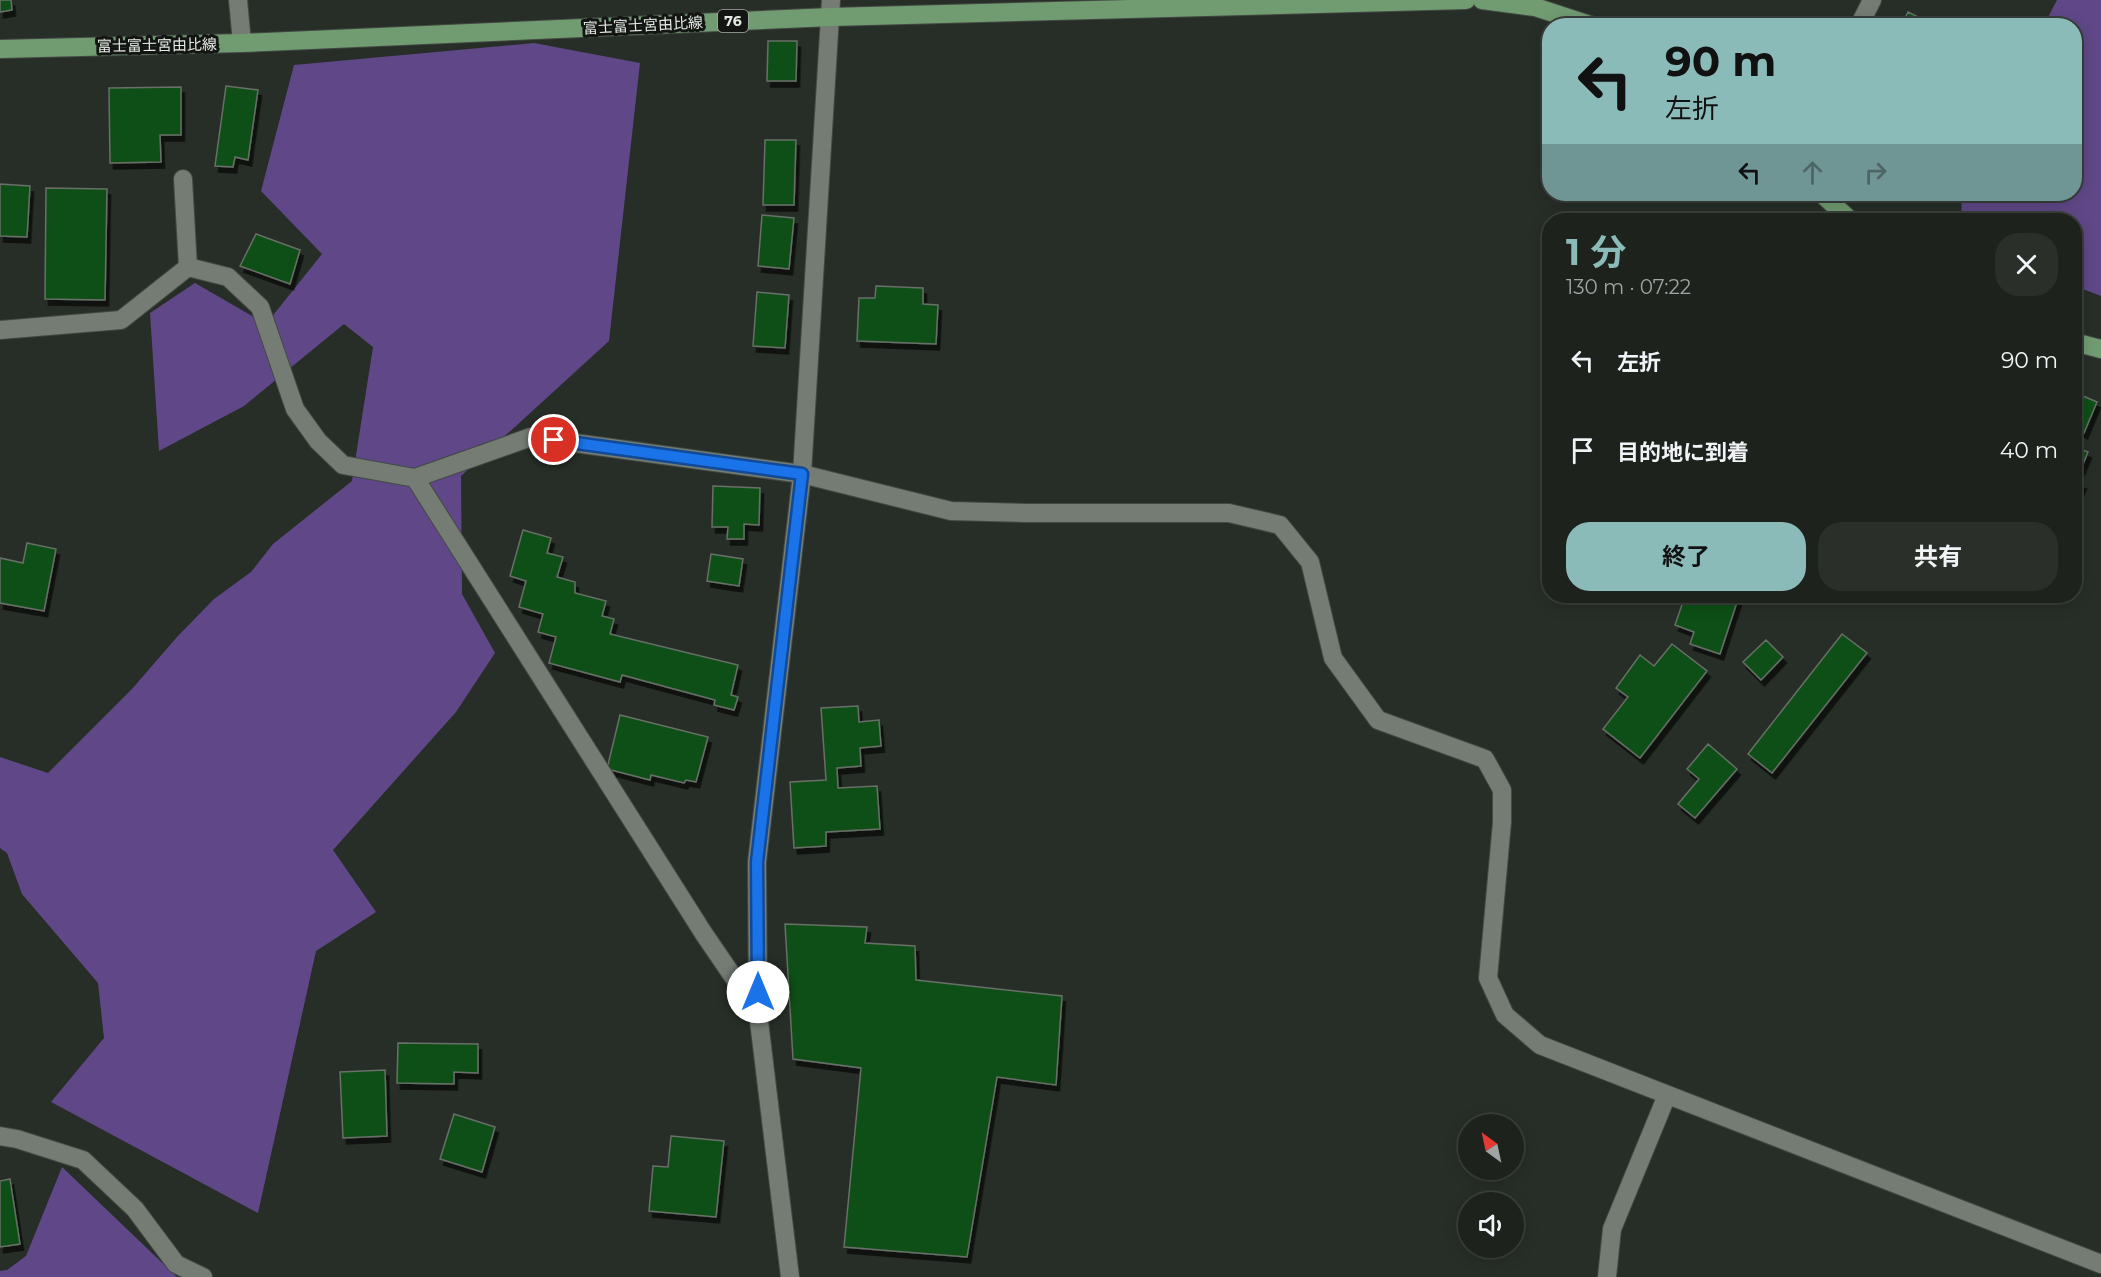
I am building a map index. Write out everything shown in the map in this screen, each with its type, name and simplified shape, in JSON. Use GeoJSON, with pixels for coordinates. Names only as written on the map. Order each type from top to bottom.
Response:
{"type":"FeatureCollection","features":[{"type":"Feature","properties":{"kind":"main road","name":"富士富士宮由比線"},"geometry":{"type":"LineString","coordinates":[[0,49],[242,44],[831,8],[1466,0]]}},
{"type":"Feature","properties":{"kind":"main road"},"geometry":{"type":"LineString","coordinates":[[1482,0],[1535,7],[1569,18]]}},
{"type":"Feature","properties":{"kind":"main road"},"geometry":{"type":"LineString","coordinates":[[1830,201],[1842,213]]}},
{"type":"Feature","properties":{"kind":"main road"},"geometry":{"type":"LineString","coordinates":[[2082,344],[2101,349]]}},
{"type":"Feature","properties":{"kind":"street"},"geometry":{"type":"LineString","coordinates":[[238,0],[242,44]]}},
{"type":"Feature","properties":{"kind":"street"},"geometry":{"type":"LineString","coordinates":[[1863,18],[1872,0]]}},
{"type":"Feature","properties":{"kind":"street"},"geometry":{"type":"LineString","coordinates":[[789,1277],[758,1013],[757,862],[802,474],[831,8]]}},
{"type":"Feature","properties":{"kind":"street"},"geometry":{"type":"LineString","coordinates":[[183,179],[188,267]]}},
{"type":"Feature","properties":{"kind":"street"},"geometry":{"type":"LineString","coordinates":[[0,330],[121,320],[188,267]]}},
{"type":"Feature","properties":{"kind":"street"},"geometry":{"type":"LineString","coordinates":[[188,267],[228,277],[260,308],[295,409],[318,441],[343,465],[416,478],[531,437],[802,474],[951,511],[1229,513],[1280,525],[1310,562],[1333,658],[1378,720],[1485,759],[1502,790],[1502,822],[1488,978],[1505,1015],[1540,1045],[2101,1264]]}},
{"type":"Feature","properties":{"kind":"street"},"geometry":{"type":"LineString","coordinates":[[416,478],[698,924],[758,1013]]}},
{"type":"Feature","properties":{"kind":"street"},"geometry":{"type":"LineString","coordinates":[[1607,1277],[1612,1229],[1667,1095]]}},
{"type":"Feature","properties":{"kind":"street"},"geometry":{"type":"LineString","coordinates":[[0,1136],[17,1139],[83,1160],[135,1209],[176,1264],[203,1277]]}},
{"type":"Feature","properties":{"kind":"shaded area"},"geometry":{"type":"Polygon","coordinates":[[[2057,0],[2101,0],[2101,296],[2082,289],[2082,213],[1961,213],[1962,201],[2082,201],[2082,18],[2048,18],[2057,0]]]}},
{"type":"Feature","properties":{"kind":"shaded area"},"geometry":{"type":"Polygon","coordinates":[[[534,43],[640,63],[609,341],[461,476],[462,594],[495,653],[456,712],[333,850],[376,912],[316,951],[258,1213],[51,1102],[104,1038],[98,983],[22,894],[7,853],[0,848],[0,757],[48,773],[132,689],[214,599],[251,572],[273,544],[352,481],[373,347],[344,324],[244,406],[159,451],[150,313],[195,283],[266,324],[322,254],[261,191],[294,65],[534,43]]]}},
{"type":"Feature","properties":{"kind":"shaded area"},"geometry":{"type":"Polygon","coordinates":[[[62,1167],[177,1277],[0,1277],[0,1271],[7,1270],[26,1256],[62,1167]]]}},
{"type":"Feature","properties":{"kind":"building"},"geometry":{"type":"Polygon","coordinates":[[[0,0],[11,0],[12,10],[0,12],[0,0]]]}},
{"type":"Feature","properties":{"kind":"building"},"geometry":{"type":"Polygon","coordinates":[[[1908,12],[1920,18],[1905,18],[1908,12]]]}},
{"type":"Feature","properties":{"kind":"building"},"geometry":{"type":"Polygon","coordinates":[[[768,41],[797,41],[796,81],[767,81],[768,41]]]}},
{"type":"Feature","properties":{"kind":"building"},"geometry":{"type":"Polygon","coordinates":[[[226,86],[258,90],[248,160],[235,157],[233,167],[215,166],[226,86]]]}},
{"type":"Feature","properties":{"kind":"building"},"geometry":{"type":"Polygon","coordinates":[[[181,87],[181,135],[160,135],[161,162],[110,163],[109,88],[181,87]]]}},
{"type":"Feature","properties":{"kind":"building"},"geometry":{"type":"Polygon","coordinates":[[[765,140],[796,140],[794,205],[763,205],[765,140]]]}},
{"type":"Feature","properties":{"kind":"building"},"geometry":{"type":"Polygon","coordinates":[[[0,184],[30,186],[27,237],[0,236],[0,184]]]}},
{"type":"Feature","properties":{"kind":"building"},"geometry":{"type":"Polygon","coordinates":[[[46,188],[107,189],[105,300],[45,299],[46,188]]]}},
{"type":"Feature","properties":{"kind":"building"},"geometry":{"type":"Polygon","coordinates":[[[762,215],[794,218],[789,269],[758,266],[762,215]]]}},
{"type":"Feature","properties":{"kind":"building"},"geometry":{"type":"Polygon","coordinates":[[[256,234],[300,250],[290,284],[240,266],[256,234]]]}},
{"type":"Feature","properties":{"kind":"building"},"geometry":{"type":"Polygon","coordinates":[[[876,286],[923,288],[923,304],[938,305],[936,344],[857,341],[859,298],[875,298],[876,286]]]}},
{"type":"Feature","properties":{"kind":"building"},"geometry":{"type":"Polygon","coordinates":[[[757,292],[789,295],[785,348],[753,346],[757,292]]]}},
{"type":"Feature","properties":{"kind":"building"},"geometry":{"type":"Polygon","coordinates":[[[2082,396],[2097,402],[2084,433],[2082,432],[2082,396]]]}},
{"type":"Feature","properties":{"kind":"building"},"geometry":{"type":"Polygon","coordinates":[[[2082,450],[2088,452],[2082,467],[2082,450]]]}},
{"type":"Feature","properties":{"kind":"building"},"geometry":{"type":"Polygon","coordinates":[[[713,486],[760,488],[759,525],[744,524],[744,539],[727,539],[728,527],[712,527],[713,486]]]}},
{"type":"Feature","properties":{"kind":"building"},"geometry":{"type":"Polygon","coordinates":[[[523,530],[551,538],[547,553],[563,557],[557,577],[575,582],[575,593],[606,601],[602,616],[614,619],[610,634],[738,665],[731,695],[738,697],[734,710],[714,705],[715,700],[622,675],[620,682],[549,663],[556,637],[538,632],[543,614],[519,607],[526,581],[510,576],[523,530]]]}},
{"type":"Feature","properties":{"kind":"building"},"geometry":{"type":"Polygon","coordinates":[[[27,543],[56,549],[44,611],[0,603],[0,558],[23,563],[27,543]]]}},
{"type":"Feature","properties":{"kind":"building"},"geometry":{"type":"Polygon","coordinates":[[[711,554],[743,559],[739,586],[707,581],[711,554]]]}},
{"type":"Feature","properties":{"kind":"building"},"geometry":{"type":"Polygon","coordinates":[[[1683,603],[1737,603],[1720,654],[1690,644],[1694,632],[1675,625],[1683,603]]]}},
{"type":"Feature","properties":{"kind":"building"},"geometry":{"type":"Polygon","coordinates":[[[1842,634],[1867,653],[1772,773],[1748,754],[1842,634]]]}},
{"type":"Feature","properties":{"kind":"building"},"geometry":{"type":"Polygon","coordinates":[[[1766,640],[1783,657],[1761,680],[1743,662],[1766,640]]]}},
{"type":"Feature","properties":{"kind":"building"},"geometry":{"type":"Polygon","coordinates":[[[1672,644],[1707,671],[1640,758],[1603,729],[1628,697],[1616,688],[1640,655],[1654,666],[1672,644]]]}},
{"type":"Feature","properties":{"kind":"building"},"geometry":{"type":"Polygon","coordinates":[[[858,706],[859,722],[879,720],[881,746],[860,748],[861,766],[837,768],[838,788],[877,786],[880,829],[826,832],[826,846],[794,848],[790,782],[826,780],[821,708],[858,706]]]}},
{"type":"Feature","properties":{"kind":"building"},"geometry":{"type":"Polygon","coordinates":[[[620,715],[708,737],[696,782],[686,780],[684,783],[651,775],[650,780],[607,769],[620,715]]]}},
{"type":"Feature","properties":{"kind":"building"},"geometry":{"type":"Polygon","coordinates":[[[1708,744],[1737,769],[1695,818],[1678,804],[1699,779],[1687,769],[1708,744]]]}},
{"type":"Feature","properties":{"kind":"building"},"geometry":{"type":"Polygon","coordinates":[[[785,924],[867,927],[865,943],[915,946],[916,980],[1062,996],[1056,1085],[997,1077],[967,1257],[844,1247],[861,1068],[793,1059],[785,924]]]}},
{"type":"Feature","properties":{"kind":"building"},"geometry":{"type":"Polygon","coordinates":[[[398,1043],[478,1044],[478,1073],[454,1072],[454,1084],[397,1083],[398,1043]]]}},
{"type":"Feature","properties":{"kind":"building"},"geometry":{"type":"Polygon","coordinates":[[[385,1070],[387,1136],[343,1138],[340,1072],[385,1070]]]}},
{"type":"Feature","properties":{"kind":"building"},"geometry":{"type":"Polygon","coordinates":[[[454,1114],[495,1127],[482,1172],[440,1159],[454,1114]]]}},
{"type":"Feature","properties":{"kind":"building"},"geometry":{"type":"Polygon","coordinates":[[[671,1136],[724,1141],[716,1217],[649,1211],[653,1166],[668,1167],[671,1136]]]}},
{"type":"Feature","properties":{"kind":"building"},"geometry":{"type":"Polygon","coordinates":[[[10,1179],[20,1244],[0,1247],[0,1181],[10,1179]]]}},
{"type":"Feature","properties":{"kind":"route"},"geometry":{"type":"LineString","coordinates":[[554,440],[802,474],[757,862],[758,992]]}}]}
